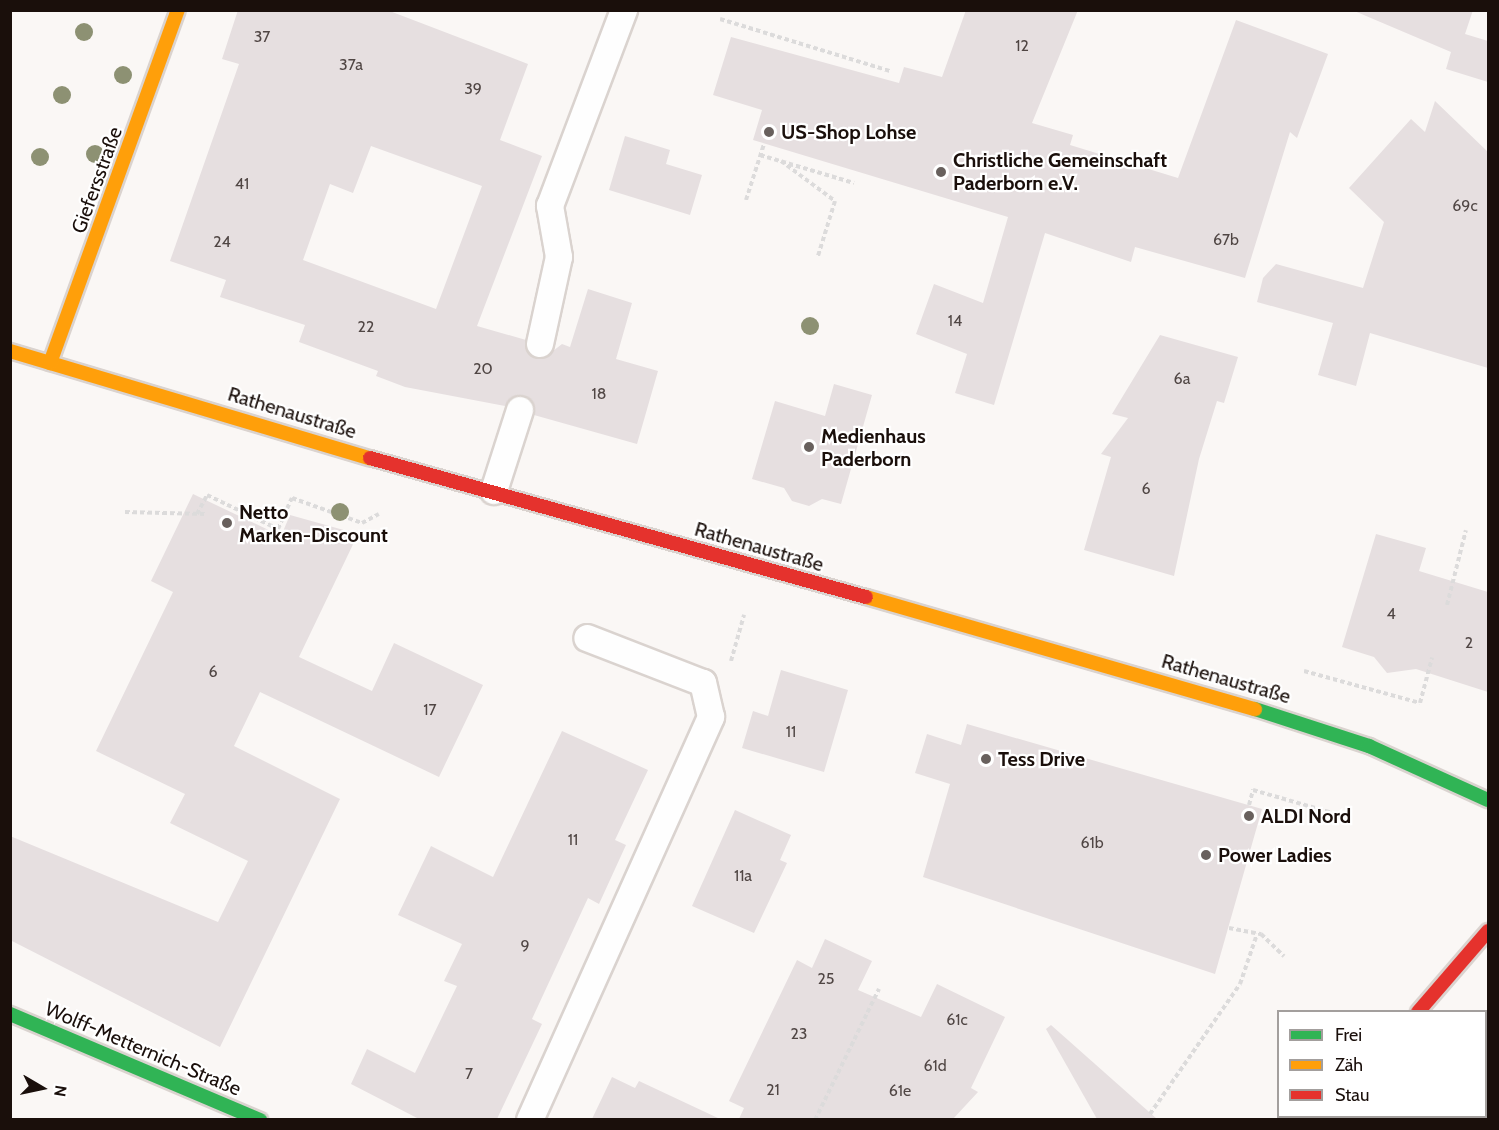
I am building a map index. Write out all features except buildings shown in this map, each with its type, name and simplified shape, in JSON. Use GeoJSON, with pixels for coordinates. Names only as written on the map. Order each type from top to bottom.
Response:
{"type":"FeatureCollection","features":[{"type":"Feature","properties":{"kind":"street","name":"Giefersstraße"},"geometry":{"type":"LineString","coordinates":[[50,363],[178,10]]}},
{"type":"Feature","properties":{"kind":"street","name":"Rathenaustraße"},"geometry":{"type":"LineString","coordinates":[[10,351],[494,492],[1302,722],[1488,800]]}},
{"type":"Feature","properties":{"kind":"street"},"geometry":{"type":"LineString","coordinates":[[1419,1010],[1488,931]]}},
{"type":"Feature","properties":{"kind":"street","name":"Wolff-Metternich-Straße"},"geometry":{"type":"LineString","coordinates":[[10,1014],[260,1119]]}},
{"type":"Feature","properties":{"kind":"lane"},"geometry":{"type":"LineString","coordinates":[[540,344],[559,257],[550,206],[624,10]]}},
{"type":"Feature","properties":{"kind":"lane"},"geometry":{"type":"LineString","coordinates":[[494,492],[520,410]]}},
{"type":"Feature","properties":{"kind":"lane"},"geometry":{"type":"LineString","coordinates":[[530,1119],[711,717],[703,683],[587,638]]}},
{"type":"Feature","properties":{"kind":"path"},"geometry":{"type":"LineString","coordinates":[[720,19],[890,71]]}},
{"type":"Feature","properties":{"kind":"path"},"geometry":{"type":"LineString","coordinates":[[746,200],[764,144]]}},
{"type":"Feature","properties":{"kind":"path"},"geometry":{"type":"LineString","coordinates":[[760,155],[854,183]]}},
{"type":"Feature","properties":{"kind":"path"},"geometry":{"type":"LineString","coordinates":[[781,161],[835,201],[818,256]]}},
{"type":"Feature","properties":{"kind":"path"},"geometry":{"type":"LineString","coordinates":[[197,514],[207,495],[279,529],[292,498],[362,523],[380,514]]}},
{"type":"Feature","properties":{"kind":"path"},"geometry":{"type":"LineString","coordinates":[[125,512],[205,514]]}},
{"type":"Feature","properties":{"kind":"path"},"geometry":{"type":"LineString","coordinates":[[1447,605],[1466,530]]}},
{"type":"Feature","properties":{"kind":"path"},"geometry":{"type":"LineString","coordinates":[[732,657],[744,615]]}},
{"type":"Feature","properties":{"kind":"path"},"geometry":{"type":"LineString","coordinates":[[1304,671],[1420,703],[1432,658]]}},
{"type":"Feature","properties":{"kind":"path"},"geometry":{"type":"LineString","coordinates":[[1249,805],[1253,790],[1336,814]]}},
{"type":"Feature","properties":{"kind":"path"},"geometry":{"type":"LineString","coordinates":[[1229,928],[1257,934],[1284,956]]}},
{"type":"Feature","properties":{"kind":"path"},"geometry":{"type":"LineString","coordinates":[[1150,1114],[1240,984],[1257,934]]}},
{"type":"Feature","properties":{"kind":"path"},"geometry":{"type":"LineString","coordinates":[[815,1119],[879,989]]}},
{"type":"Feature","properties":{"kind":"traffic: fast"},"geometry":{"type":"LineString","coordinates":[[1255,709],[1369,746],[1488,800]]}},
{"type":"Feature","properties":{"kind":"traffic: fast"},"geometry":{"type":"LineString","coordinates":[[10,1014],[260,1120]]}},
{"type":"Feature","properties":{"kind":"traffic: slow"},"geometry":{"type":"LineString","coordinates":[[50,363],[178,10]]}},
{"type":"Feature","properties":{"kind":"traffic: slow"},"geometry":{"type":"LineString","coordinates":[[10,351],[370,458]]}},
{"type":"Feature","properties":{"kind":"traffic: slow"},"geometry":{"type":"LineString","coordinates":[[866,597],[1255,709]]}},
{"type":"Feature","properties":{"kind":"traffic: jam"},"geometry":{"type":"LineString","coordinates":[[370,458],[866,597]]}},
{"type":"Feature","properties":{"kind":"traffic: jam"},"geometry":{"type":"LineString","coordinates":[[1420,1010],[1488,931]]}},
{"type":"Feature","properties":{"kind":"place","name":"US-Shop Lohse"},"geometry":{"type":"Point","coordinates":[769,132]}},
{"type":"Feature","properties":{"kind":"place","name":"Christliche Gemeinschaft Paderborn e.V."},"geometry":{"type":"Point","coordinates":[941,172]}},
{"type":"Feature","properties":{"kind":"place","name":"Medienhaus Paderborn"},"geometry":{"type":"Point","coordinates":[809,447]}},
{"type":"Feature","properties":{"kind":"place","name":"Netto Marken-Discount"},"geometry":{"type":"Point","coordinates":[227,523]}},
{"type":"Feature","properties":{"kind":"place","name":"Tess Drive"},"geometry":{"type":"Point","coordinates":[986,759]}},
{"type":"Feature","properties":{"kind":"place","name":"ALDI Nord"},"geometry":{"type":"Point","coordinates":[1249,816]}},
{"type":"Feature","properties":{"kind":"place","name":"Power Ladies"},"geometry":{"type":"Point","coordinates":[1206,855]}}]}
